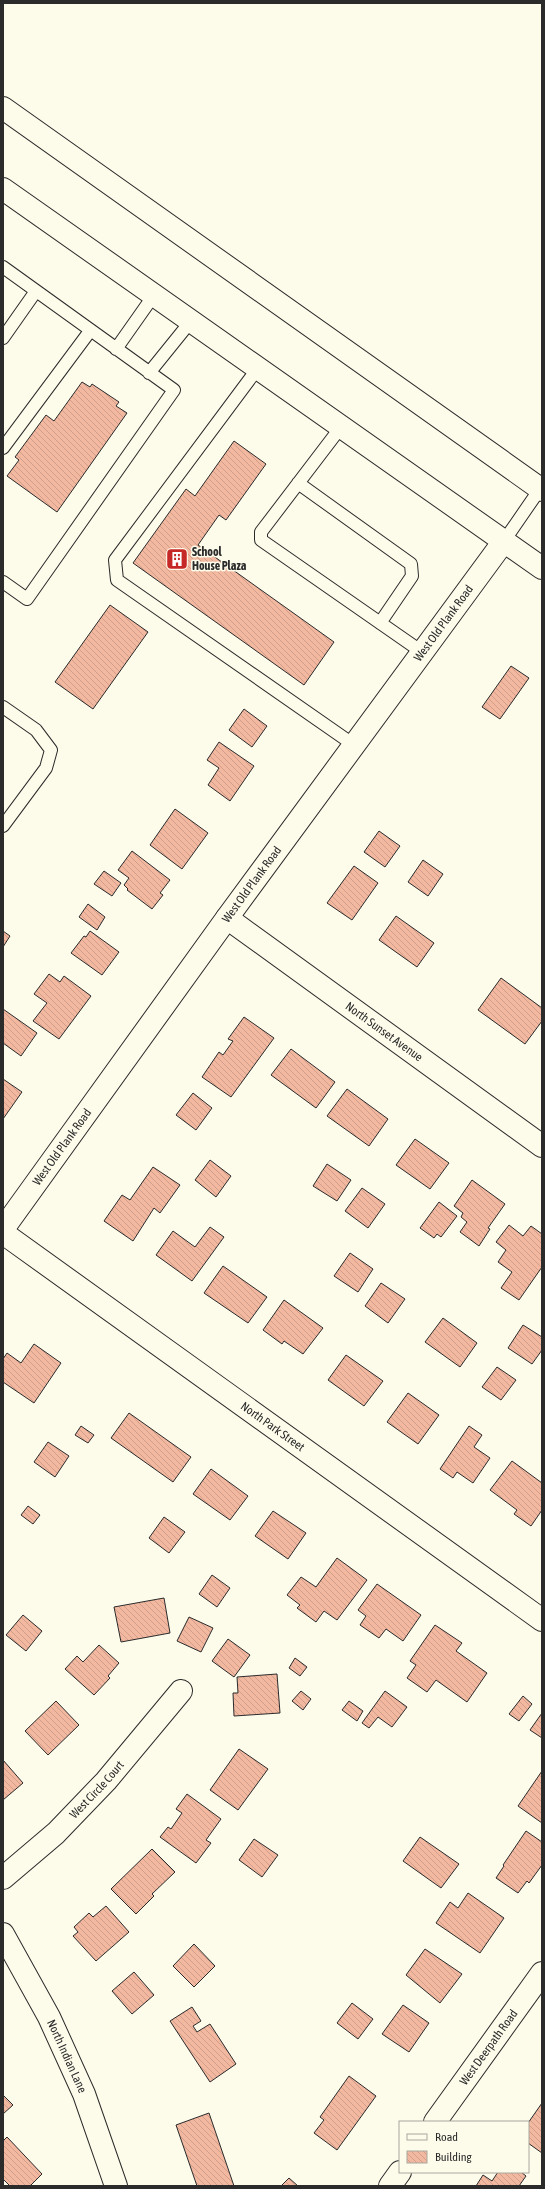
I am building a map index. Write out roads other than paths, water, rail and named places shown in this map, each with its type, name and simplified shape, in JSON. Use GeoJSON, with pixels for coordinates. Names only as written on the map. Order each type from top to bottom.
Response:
{"type":"FeatureCollection","features":[{"type":"Feature","properties":{"kind":"street"},"geometry":{"type":"LineString","coordinates":[[3,108],[541,488]]}},
{"type":"Feature","properties":{"kind":"street"},"geometry":{"type":"LineString","coordinates":[[3,189],[542,568]]}},
{"type":"Feature","properties":{"kind":"street","name":"West Old Plank Road"},"geometry":{"type":"LineString","coordinates":[[3,1229],[227,918],[504,541]]}},
{"type":"Feature","properties":{"kind":"street","name":"North Sunset Avenue"},"geometry":{"type":"LineString","coordinates":[[227,918],[542,1146]]}},
{"type":"Feature","properties":{"kind":"street","name":"North Park Street"},"geometry":{"type":"LineString","coordinates":[[3,1233],[542,1620]]}},
{"type":"Feature","properties":{"kind":"street","name":"West Circle Court"},"geometry":{"type":"LineString","coordinates":[[3,1878],[56,1833],[71,1818],[106,1781],[181,1691]]}},
{"type":"Feature","properties":{"kind":"street","name":"North Indian Lane"},"geometry":{"type":"LineString","coordinates":[[3,1934],[49,2017],[84,2094],[116,2186]]}},
{"type":"Feature","properties":{"kind":"street","name":"West Deerpath Road"},"geometry":{"type":"LineString","coordinates":[[436,2121],[542,1973]]}},
{"type":"Feature","properties":{"kind":"street"},"geometry":{"type":"LineString","coordinates":[[390,2186],[399,2173]]}},
{"type":"Feature","properties":{"kind":"lane"},"geometry":{"type":"LineString","coordinates":[[3,267],[174,390],[27,598],[3,582]]}},
{"type":"Feature","properties":{"kind":"lane"},"geometry":{"type":"LineString","coordinates":[[3,338],[36,291]]}},
{"type":"Feature","properties":{"kind":"lane"},"geometry":{"type":"LineString","coordinates":[[116,349],[154,295]]}},
{"type":"Feature","properties":{"kind":"lane"},"geometry":{"type":"LineString","coordinates":[[149,373],[191,321]]}},
{"type":"Feature","properties":{"kind":"lane"},"geometry":{"type":"LineString","coordinates":[[3,448],[90,331]]}},
{"type":"Feature","properties":{"kind":"lane"},"geometry":{"type":"LineString","coordinates":[[258,368],[115,560],[118,580],[354,745]]}},
{"type":"Feature","properties":{"kind":"lane"},"geometry":{"type":"LineString","coordinates":[[341,427],[261,532],[261,540],[422,652]]}},
{"type":"Feature","properties":{"kind":"lane"},"geometry":{"type":"LineString","coordinates":[[298,483],[411,564],[412,576],[380,623]]}},
{"type":"Feature","properties":{"kind":"lane"},"geometry":{"type":"LineString","coordinates":[[504,541],[541,488]]}},
{"type":"Feature","properties":{"kind":"lane"},"geometry":{"type":"LineString","coordinates":[[3,707],[36,730],[51,750],[46,768],[3,826]]}},
{"type":"Feature","properties":{"kind":"place","name":"School House Plaza"},"geometry":{"type":"Point","coordinates":[177,559]}}]}
